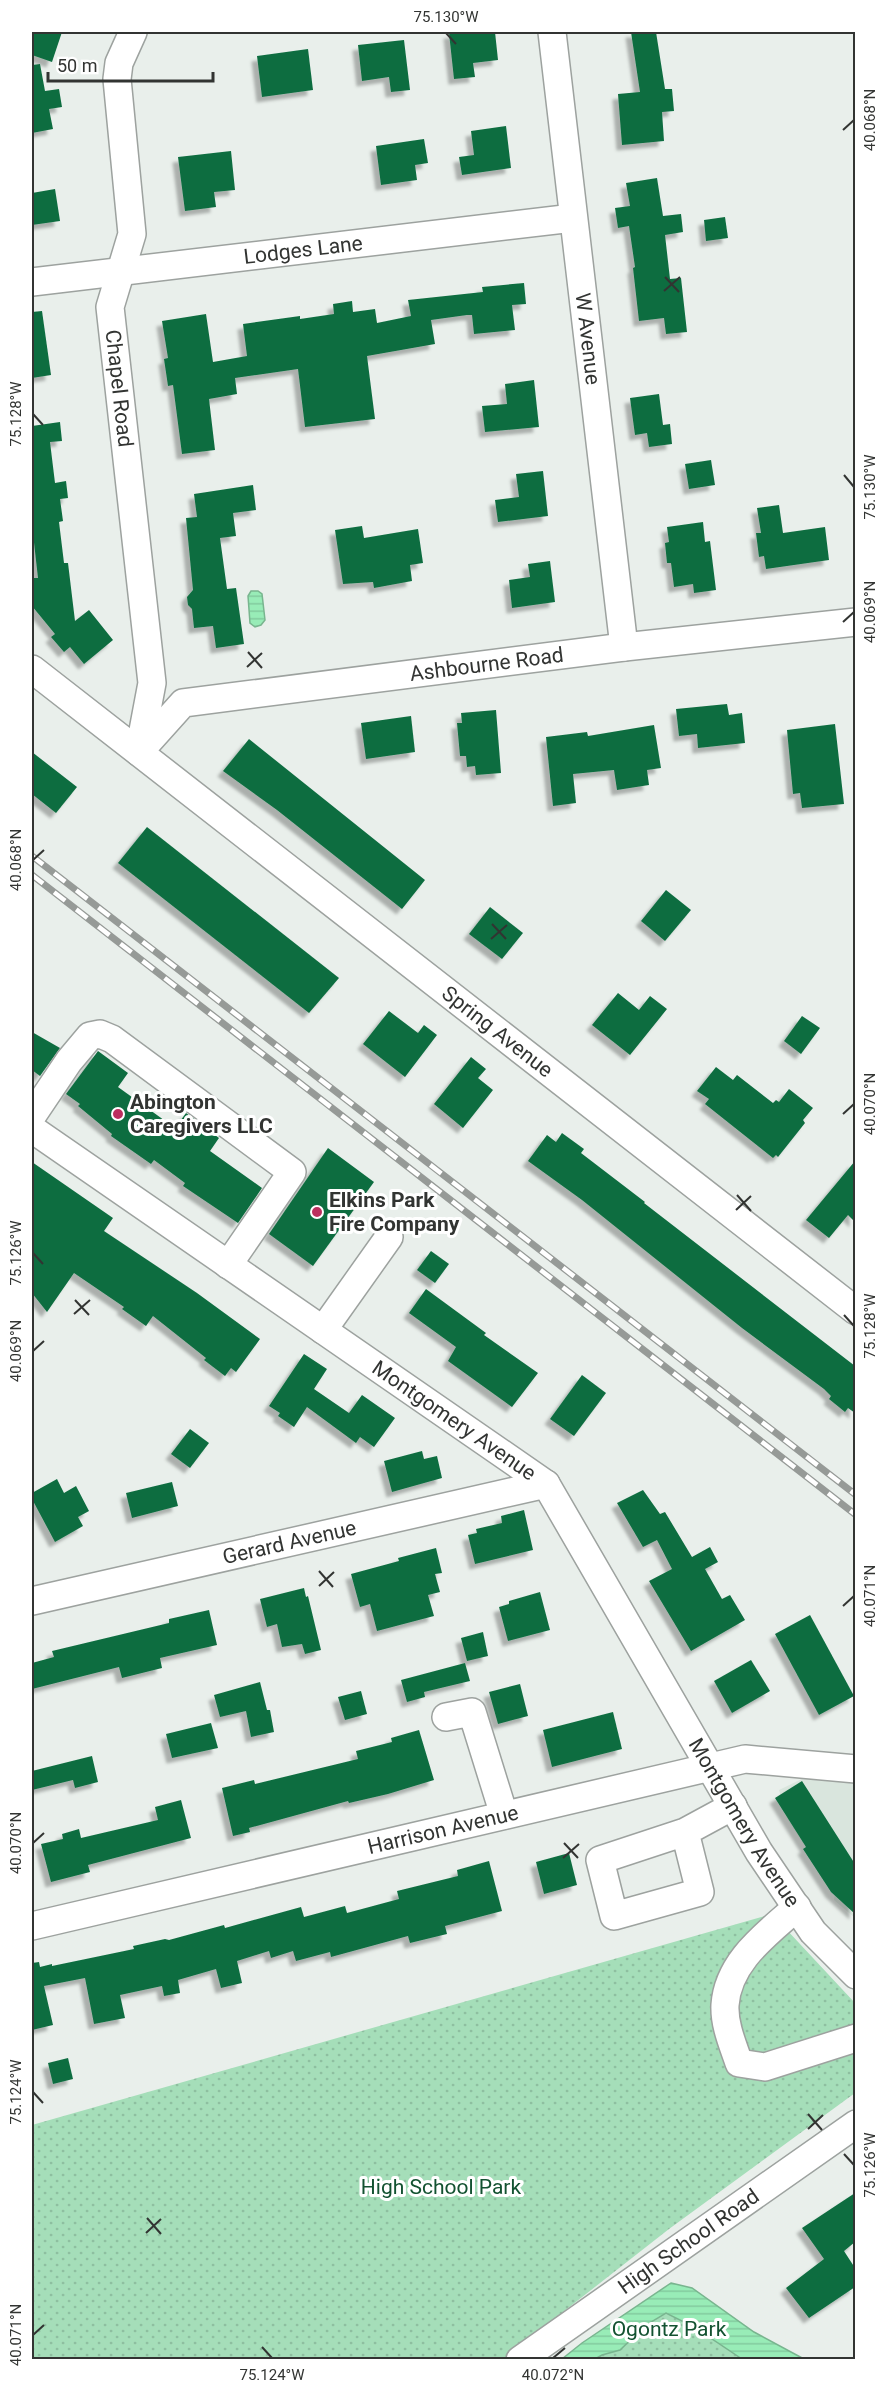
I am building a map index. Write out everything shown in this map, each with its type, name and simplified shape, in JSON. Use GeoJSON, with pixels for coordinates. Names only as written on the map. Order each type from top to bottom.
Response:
{"type":"FeatureCollection","features":[{"type":"Feature","properties":{"kind":"street","name":"Chapel Road"},"geometry":{"type":"LineString","coordinates":[[133,32],[122,55],[117,79],[132,234],[110,307],[152,683],[139,752]]}},
{"type":"Feature","properties":{"kind":"street","name":"W Avenue"},"geometry":{"type":"LineString","coordinates":[[552,32],[624,647]]}},
{"type":"Feature","properties":{"kind":"street","name":"Lodges Lane"},"geometry":{"type":"LineString","coordinates":[[32,282],[573,218]]}},
{"type":"Feature","properties":{"kind":"street","name":"Ashbourne Road"},"geometry":{"type":"LineString","coordinates":[[139,752],[183,704],[624,647],[855,622]]}},
{"type":"Feature","properties":{"kind":"street","name":"Spring Avenue"},"geometry":{"type":"LineString","coordinates":[[32,669],[855,1311]]}},
{"type":"Feature","properties":{"kind":"street"},"geometry":{"type":"LineString","coordinates":[[32,1116],[69,1061],[90,1036],[100,1034],[112,1039],[292,1172],[228,1264]]}},
{"type":"Feature","properties":{"kind":"street","name":"Montgomery Avenue"},"geometry":{"type":"LineString","coordinates":[[32,1129],[546,1484],[759,1852],[813,1932],[855,1975]]}},
{"type":"Feature","properties":{"kind":"street"},"geometry":{"type":"LineString","coordinates":[[323,1330],[389,1237]]}},
{"type":"Feature","properties":{"kind":"street","name":"Gerard Avenue"},"geometry":{"type":"LineString","coordinates":[[32,1601],[546,1484]]}},
{"type":"Feature","properties":{"kind":"street"},"geometry":{"type":"LineString","coordinates":[[446,1717],[472,1712],[504,1815]]}},
{"type":"Feature","properties":{"kind":"street","name":"Harrison Avenue"},"geometry":{"type":"LineString","coordinates":[[32,1926],[745,1759],[855,1768]]}},
{"type":"Feature","properties":{"kind":"street"},"geometry":{"type":"LineString","coordinates":[[685,1832],[733,1806]]}},
{"type":"Feature","properties":{"kind":"street"},"geometry":{"type":"LineString","coordinates":[[797,1907],[750,1948],[733,1976],[725,2004],[729,2032],[739,2063],[765,2067],[855,2038]]}},
{"type":"Feature","properties":{"kind":"street","name":"High School Road"},"geometry":{"type":"LineString","coordinates":[[520,2360],[855,2124]]}},
{"type":"Feature","properties":{"kind":"shaded area"},"geometry":{"type":"Polygon","coordinates":[[[251,591],[258,591],[262,594],[265,620],[261,625],[255,627],[250,623],[248,596],[251,591]]]}},
{"type":"Feature","properties":{"kind":"shaded area"},"geometry":{"type":"Polygon","coordinates":[[[808,1776],[855,1783],[855,1918],[834,1900],[835,1893],[787,1818],[779,1790],[808,1776]]]}},
{"type":"Feature","properties":{"kind":"shaded area"},"geometry":{"type":"Polygon","coordinates":[[[671,2283],[692,2288],[754,2332],[804,2359],[742,2359],[694,2327],[666,2313],[646,2325],[620,2350],[595,2359],[562,2359],[671,2283]]]}},
{"type":"Feature","properties":{"kind":"green space","name":"High School Park"},"geometry":{"type":"Polygon","coordinates":[[[772,1914],[855,2003],[855,2093],[669,2229],[503,2359],[32,2360],[32,2125],[772,1914]]]}},
{"type":"Feature","properties":{"kind":"green space","name":"Ogontz Park"},"geometry":{"type":"Polygon","coordinates":[[[659,2298],[769,2360],[581,2360],[659,2298]]]}},
{"type":"Feature","properties":{"kind":"building"},"geometry":{"type":"Polygon","coordinates":[[[32,32],[62,32],[52,62],[32,55],[32,32]]]}},
{"type":"Feature","properties":{"kind":"building"},"geometry":{"type":"Polygon","coordinates":[[[495,32],[498,60],[473,63],[475,77],[454,79],[449,33],[495,32]]]}},
{"type":"Feature","properties":{"kind":"building"},"geometry":{"type":"Polygon","coordinates":[[[631,32],[656,32],[665,89],[672,89],[674,111],[662,112],[664,141],[622,145],[618,94],[640,92],[631,32]]]}},
{"type":"Feature","properties":{"kind":"building"},"geometry":{"type":"Polygon","coordinates":[[[404,40],[410,90],[391,92],[389,77],[362,81],[358,45],[404,40]]]}},
{"type":"Feature","properties":{"kind":"building"},"geometry":{"type":"Polygon","coordinates":[[[308,49],[313,90],[262,97],[257,56],[308,49]]]}},
{"type":"Feature","properties":{"kind":"building"},"geometry":{"type":"Polygon","coordinates":[[[40,64],[45,91],[59,89],[62,107],[49,109],[53,129],[32,133],[32,65],[40,64]]]}},
{"type":"Feature","properties":{"kind":"building"},"geometry":{"type":"Polygon","coordinates":[[[506,126],[511,168],[462,175],[459,157],[474,155],[471,131],[506,126]]]}},
{"type":"Feature","properties":{"kind":"building"},"geometry":{"type":"Polygon","coordinates":[[[424,139],[428,163],[415,165],[417,180],[381,185],[376,146],[424,139]]]}},
{"type":"Feature","properties":{"kind":"building"},"geometry":{"type":"Polygon","coordinates":[[[231,151],[235,190],[214,192],[216,207],[185,211],[178,157],[231,151]]]}},
{"type":"Feature","properties":{"kind":"building"},"geometry":{"type":"Polygon","coordinates":[[[657,178],[663,216],[681,214],[683,232],[665,235],[670,279],[681,278],[687,332],[666,334],[664,318],[639,321],[629,226],[618,228],[615,208],[630,206],[626,183],[657,178]]]}},
{"type":"Feature","properties":{"kind":"building"},"geometry":{"type":"Polygon","coordinates":[[[55,189],[60,221],[32,225],[32,193],[55,189]]]}},
{"type":"Feature","properties":{"kind":"building"},"geometry":{"type":"Polygon","coordinates":[[[725,217],[728,238],[706,241],[704,220],[725,217]]]}},
{"type":"Feature","properties":{"kind":"building"},"geometry":{"type":"Polygon","coordinates":[[[524,283],[526,304],[512,305],[515,330],[474,334],[472,315],[431,320],[435,344],[367,356],[375,419],[305,427],[298,369],[235,378],[237,394],[209,399],[215,450],[182,454],[173,385],[168,386],[164,359],[168,358],[162,321],[206,314],[213,362],[247,356],[243,324],[334,314],[333,304],[352,301],[353,312],[375,309],[377,323],[411,316],[408,300],[483,292],[482,287],[524,283]]]}},
{"type":"Feature","properties":{"kind":"building"},"geometry":{"type":"Polygon","coordinates":[[[42,311],[51,375],[32,378],[32,312],[42,311]]]}},
{"type":"Feature","properties":{"kind":"building"},"geometry":{"type":"Polygon","coordinates":[[[534,380],[539,427],[485,432],[482,406],[507,404],[505,384],[534,380]]]}},
{"type":"Feature","properties":{"kind":"building"},"geometry":{"type":"Polygon","coordinates":[[[659,394],[663,425],[670,424],[672,444],[649,447],[647,433],[635,435],[630,398],[659,394]]]}},
{"type":"Feature","properties":{"kind":"building"},"geometry":{"type":"Polygon","coordinates":[[[60,422],[62,441],[50,442],[55,483],[66,481],[68,498],[60,499],[63,521],[59,522],[64,563],[68,563],[75,621],[89,610],[113,640],[84,664],[70,647],[64,652],[51,637],[55,634],[32,606],[32,578],[38,578],[32,525],[32,426],[60,422]]]}},
{"type":"Feature","properties":{"kind":"building"},"geometry":{"type":"Polygon","coordinates":[[[711,460],[715,485],[689,489],[685,464],[711,460]]]}},
{"type":"Feature","properties":{"kind":"building"},"geometry":{"type":"Polygon","coordinates":[[[543,471],[548,516],[498,522],[495,500],[519,497],[516,474],[543,471]]]}},
{"type":"Feature","properties":{"kind":"building"},"geometry":{"type":"Polygon","coordinates":[[[253,485],[256,510],[233,513],[236,536],[220,538],[227,589],[236,588],[244,644],[216,648],[213,626],[194,628],[192,609],[188,605],[187,597],[193,590],[186,518],[197,517],[194,494],[253,485]]]}},
{"type":"Feature","properties":{"kind":"building"},"geometry":{"type":"Polygon","coordinates":[[[779,505],[783,533],[825,527],[829,560],[766,569],[764,556],[759,557],[756,533],[761,533],[757,508],[779,505]]]}},
{"type":"Feature","properties":{"kind":"building"},"geometry":{"type":"Polygon","coordinates":[[[703,522],[705,542],[710,541],[716,590],[694,593],[693,584],[674,587],[671,563],[667,563],[665,543],[669,542],[667,527],[703,522]]]}},
{"type":"Feature","properties":{"kind":"building"},"geometry":{"type":"Polygon","coordinates":[[[362,526],[364,538],[418,529],[423,563],[410,565],[412,581],[374,588],[373,582],[343,584],[335,530],[362,526]]]}},
{"type":"Feature","properties":{"kind":"building"},"geometry":{"type":"Polygon","coordinates":[[[550,561],[555,602],[512,608],[509,580],[530,577],[528,564],[550,561]]]}},
{"type":"Feature","properties":{"kind":"building"},"geometry":{"type":"Polygon","coordinates":[[[727,704],[729,715],[742,713],[745,743],[698,748],[697,734],[679,736],[676,709],[727,704]]]}},
{"type":"Feature","properties":{"kind":"building"},"geometry":{"type":"Polygon","coordinates":[[[496,710],[501,773],[476,775],[475,766],[467,767],[466,756],[460,756],[457,723],[462,723],[461,713],[496,710]]]}},
{"type":"Feature","properties":{"kind":"building"},"geometry":{"type":"Polygon","coordinates":[[[411,716],[415,752],[366,759],[361,723],[411,716]]]}},
{"type":"Feature","properties":{"kind":"building"},"geometry":{"type":"Polygon","coordinates":[[[835,724],[844,804],[802,808],[800,793],[793,794],[787,730],[835,724]]]}},
{"type":"Feature","properties":{"kind":"building"},"geometry":{"type":"Polygon","coordinates":[[[654,725],[661,768],[647,770],[649,785],[617,790],[614,770],[573,774],[576,803],[553,806],[546,737],[587,732],[588,736],[654,725]]]}},
{"type":"Feature","properties":{"kind":"building"},"geometry":{"type":"Polygon","coordinates":[[[249,739],[425,880],[402,909],[277,810],[223,771],[249,739]]]}},
{"type":"Feature","properties":{"kind":"building"},"geometry":{"type":"Polygon","coordinates":[[[32,752],[77,787],[56,813],[32,794],[32,752]]]}},
{"type":"Feature","properties":{"kind":"building"},"geometry":{"type":"Polygon","coordinates":[[[147,827],[339,978],[309,1013],[118,863],[147,827]]]}},
{"type":"Feature","properties":{"kind":"building"},"geometry":{"type":"Polygon","coordinates":[[[666,890],[691,910],[665,941],[641,921],[666,890]]]}},
{"type":"Feature","properties":{"kind":"building"},"geometry":{"type":"Polygon","coordinates":[[[490,907],[523,933],[502,959],[469,934],[490,907]]]}},
{"type":"Feature","properties":{"kind":"building"},"geometry":{"type":"Polygon","coordinates":[[[618,993],[639,1010],[650,996],[667,1009],[630,1055],[592,1025],[618,993]]]}},
{"type":"Feature","properties":{"kind":"building"},"geometry":{"type":"Polygon","coordinates":[[[389,1011],[418,1033],[424,1025],[437,1035],[405,1077],[363,1044],[389,1011]]]}},
{"type":"Feature","properties":{"kind":"building"},"geometry":{"type":"Polygon","coordinates":[[[802,1016],[820,1028],[801,1054],[784,1041],[802,1016]]]}},
{"type":"Feature","properties":{"kind":"building"},"geometry":{"type":"Polygon","coordinates":[[[32,1032],[60,1048],[40,1076],[32,1070],[32,1032]]]}},
{"type":"Feature","properties":{"kind":"building"},"geometry":{"type":"Polygon","coordinates":[[[98,1051],[128,1073],[118,1087],[175,1128],[186,1113],[219,1138],[210,1151],[262,1188],[238,1223],[183,1186],[185,1183],[154,1160],[151,1164],[111,1136],[112,1134],[78,1106],[80,1104],[66,1094],[98,1051]]]}},
{"type":"Feature","properties":{"kind":"building"},"geometry":{"type":"Polygon","coordinates":[[[471,1057],[486,1069],[478,1078],[493,1090],[463,1128],[434,1104],[471,1057]]]}},
{"type":"Feature","properties":{"kind":"building"},"geometry":{"type":"Polygon","coordinates":[[[716,1067],[733,1080],[737,1075],[773,1103],[776,1100],[779,1102],[789,1089],[813,1108],[803,1120],[805,1123],[778,1157],[776,1155],[773,1158],[705,1104],[709,1099],[697,1091],[716,1067]]]}},
{"type":"Feature","properties":{"kind":"building"},"geometry":{"type":"Polygon","coordinates":[[[562,1133],[584,1149],[581,1153],[855,1366],[855,1413],[848,1408],[845,1412],[829,1399],[831,1396],[824,1389],[742,1328],[582,1200],[528,1161],[547,1135],[556,1142],[562,1133]]]}},
{"type":"Feature","properties":{"kind":"building","name":"Elkins Park Fire Company"},"geometry":{"type":"Polygon","coordinates":[[[328,1148],[374,1182],[313,1266],[269,1234],[328,1148]]]}},
{"type":"Feature","properties":{"kind":"building"},"geometry":{"type":"Polygon","coordinates":[[[855,1161],[855,1222],[848,1215],[829,1238],[806,1220],[855,1161]]]}},
{"type":"Feature","properties":{"kind":"building"},"geometry":{"type":"Polygon","coordinates":[[[32,1162],[113,1218],[104,1231],[197,1293],[260,1339],[236,1372],[231,1368],[225,1376],[153,1316],[146,1326],[122,1309],[124,1307],[74,1273],[47,1312],[32,1293],[32,1162]]]}},
{"type":"Feature","properties":{"kind":"building"},"geometry":{"type":"Polygon","coordinates":[[[431,1251],[449,1264],[435,1283],[417,1270],[431,1251]]]}},
{"type":"Feature","properties":{"kind":"building"},"geometry":{"type":"Polygon","coordinates":[[[426,1289],[486,1333],[484,1335],[538,1373],[512,1407],[448,1361],[456,1347],[409,1313],[426,1289]]]}},
{"type":"Feature","properties":{"kind":"building"},"geometry":{"type":"Polygon","coordinates":[[[304,1354],[327,1369],[314,1389],[349,1413],[362,1395],[395,1418],[374,1447],[360,1437],[356,1443],[307,1407],[294,1427],[278,1416],[280,1413],[269,1406],[304,1354]]]}},
{"type":"Feature","properties":{"kind":"building"},"geometry":{"type":"Polygon","coordinates":[[[582,1375],[606,1393],[574,1436],[550,1419],[582,1375]]]}},
{"type":"Feature","properties":{"kind":"building"},"geometry":{"type":"Polygon","coordinates":[[[190,1429],[209,1443],[190,1468],[171,1454],[190,1429]]]}},
{"type":"Feature","properties":{"kind":"building"},"geometry":{"type":"Polygon","coordinates":[[[422,1451],[424,1459],[437,1456],[442,1478],[392,1492],[384,1461],[422,1451]]]}},
{"type":"Feature","properties":{"kind":"building"},"geometry":{"type":"Polygon","coordinates":[[[57,1479],[64,1493],[76,1486],[89,1511],[78,1517],[83,1526],[55,1542],[32,1499],[32,1493],[57,1479]]]}},
{"type":"Feature","properties":{"kind":"building"},"geometry":{"type":"Polygon","coordinates":[[[172,1482],[178,1506],[132,1518],[126,1493],[172,1482]]]}},
{"type":"Feature","properties":{"kind":"building"},"geometry":{"type":"Polygon","coordinates":[[[643,1490],[660,1514],[665,1512],[692,1557],[710,1547],[718,1562],[705,1569],[722,1599],[730,1595],[745,1620],[691,1651],[649,1581],[672,1569],[657,1540],[643,1547],[617,1503],[643,1490]]]}},
{"type":"Feature","properties":{"kind":"building"},"geometry":{"type":"Polygon","coordinates":[[[524,1510],[533,1550],[475,1564],[468,1535],[477,1533],[476,1529],[502,1523],[501,1516],[524,1510]]]}},
{"type":"Feature","properties":{"kind":"building"},"geometry":{"type":"Polygon","coordinates":[[[436,1548],[442,1573],[435,1574],[440,1592],[428,1595],[434,1616],[377,1631],[370,1604],[360,1607],[351,1574],[436,1548]]]}},
{"type":"Feature","properties":{"kind":"building"},"geometry":{"type":"Polygon","coordinates":[[[304,1588],[321,1650],[305,1654],[302,1644],[282,1647],[277,1624],[267,1627],[260,1599],[304,1588]]]}},
{"type":"Feature","properties":{"kind":"building"},"geometry":{"type":"Polygon","coordinates":[[[540,1592],[550,1630],[508,1641],[499,1607],[509,1604],[509,1601],[540,1592]]]}},
{"type":"Feature","properties":{"kind":"building"},"geometry":{"type":"Polygon","coordinates":[[[209,1610],[217,1645],[160,1658],[162,1668],[122,1678],[119,1667],[32,1689],[32,1663],[54,1657],[52,1651],[169,1623],[169,1619],[209,1610]]]}},
{"type":"Feature","properties":{"kind":"building"},"geometry":{"type":"Polygon","coordinates":[[[810,1615],[854,1696],[819,1715],[775,1634],[810,1615]]]}},
{"type":"Feature","properties":{"kind":"building"},"geometry":{"type":"Polygon","coordinates":[[[483,1632],[488,1656],[467,1661],[461,1638],[483,1632]]]}},
{"type":"Feature","properties":{"kind":"building"},"geometry":{"type":"Polygon","coordinates":[[[751,1660],[770,1691],[732,1713],[714,1681],[751,1660]]]}},
{"type":"Feature","properties":{"kind":"building"},"geometry":{"type":"Polygon","coordinates":[[[465,1663],[470,1681],[424,1692],[425,1697],[407,1702],[401,1680],[465,1663]]]}},
{"type":"Feature","properties":{"kind":"building"},"geometry":{"type":"Polygon","coordinates":[[[260,1682],[267,1710],[270,1710],[274,1732],[251,1737],[246,1711],[220,1717],[214,1695],[260,1682]]]}},
{"type":"Feature","properties":{"kind":"building"},"geometry":{"type":"Polygon","coordinates":[[[520,1684],[528,1716],[498,1724],[489,1692],[520,1684]]]}},
{"type":"Feature","properties":{"kind":"building"},"geometry":{"type":"Polygon","coordinates":[[[361,1691],[367,1714],[345,1720],[338,1697],[361,1691]]]}},
{"type":"Feature","properties":{"kind":"building"},"geometry":{"type":"Polygon","coordinates":[[[613,1712],[622,1749],[552,1767],[543,1730],[613,1712]]]}},
{"type":"Feature","properties":{"kind":"building"},"geometry":{"type":"Polygon","coordinates":[[[211,1723],[218,1748],[172,1758],[166,1734],[211,1723]]]}},
{"type":"Feature","properties":{"kind":"building"},"geometry":{"type":"Polygon","coordinates":[[[419,1730],[434,1780],[388,1794],[349,1803],[348,1801],[249,1828],[250,1832],[233,1836],[222,1788],[254,1780],[255,1784],[358,1759],[356,1751],[392,1742],[391,1738],[419,1730]]]}},
{"type":"Feature","properties":{"kind":"building"},"geometry":{"type":"Polygon","coordinates":[[[92,1756],[98,1782],[75,1788],[73,1780],[32,1790],[32,1771],[92,1756]]]}},
{"type":"Feature","properties":{"kind":"building"},"geometry":{"type":"Polygon","coordinates":[[[802,1781],[855,1864],[855,1914],[831,1892],[803,1849],[806,1847],[775,1798],[802,1781]]]}},
{"type":"Feature","properties":{"kind":"building"},"geometry":{"type":"Polygon","coordinates":[[[181,1800],[191,1838],[88,1865],[90,1872],[51,1882],[41,1844],[63,1839],[62,1834],[79,1829],[81,1838],[158,1820],[155,1807],[181,1800]]]}},
{"type":"Feature","properties":{"kind":"building"},"geometry":{"type":"Polygon","coordinates":[[[569,1853],[577,1885],[544,1894],[536,1862],[569,1853]]]}},
{"type":"Feature","properties":{"kind":"building"},"geometry":{"type":"Polygon","coordinates":[[[489,1861],[502,1911],[445,1926],[447,1934],[410,1943],[408,1936],[331,1957],[330,1952],[296,1961],[293,1951],[271,1958],[269,1951],[237,1961],[242,1983],[221,1988],[216,1969],[178,1980],[180,1993],[164,1996],[162,1986],[120,1995],[125,2018],[94,2024],[85,1978],[44,1986],[53,2025],[32,2030],[32,1963],[39,1962],[40,1967],[52,1964],[52,1966],[134,1949],[133,1946],[169,1940],[224,1925],[225,1928],[301,1907],[304,1917],[345,1906],[347,1913],[399,1899],[397,1891],[458,1876],[457,1870],[489,1861]]]}},
{"type":"Feature","properties":{"kind":"building"},"geometry":{"type":"Polygon","coordinates":[[[68,2058],[73,2079],[53,2084],[48,2063],[68,2058]]]}},
{"type":"Feature","properties":{"kind":"building"},"geometry":{"type":"Polygon","coordinates":[[[855,2193],[855,2242],[844,2251],[855,2268],[855,2287],[809,2318],[786,2288],[824,2259],[802,2228],[855,2193]]]}},
{"type":"Feature","properties":{"kind":"railway"},"geometry":{"type":"LineString","coordinates":[[32,856],[856,1495]]}},
{"type":"Feature","properties":{"kind":"railway"},"geometry":{"type":"LineString","coordinates":[[32,875],[856,1515]]}},
{"type":"Feature","properties":{"kind":"place","name":"Abington Caregivers LLC"},"geometry":{"type":"Point","coordinates":[118,1114]}},
{"type":"Feature","properties":{"kind":"place","name":"Elkins Park Fire Company"},"geometry":{"type":"Point","coordinates":[317,1212]}}]}
